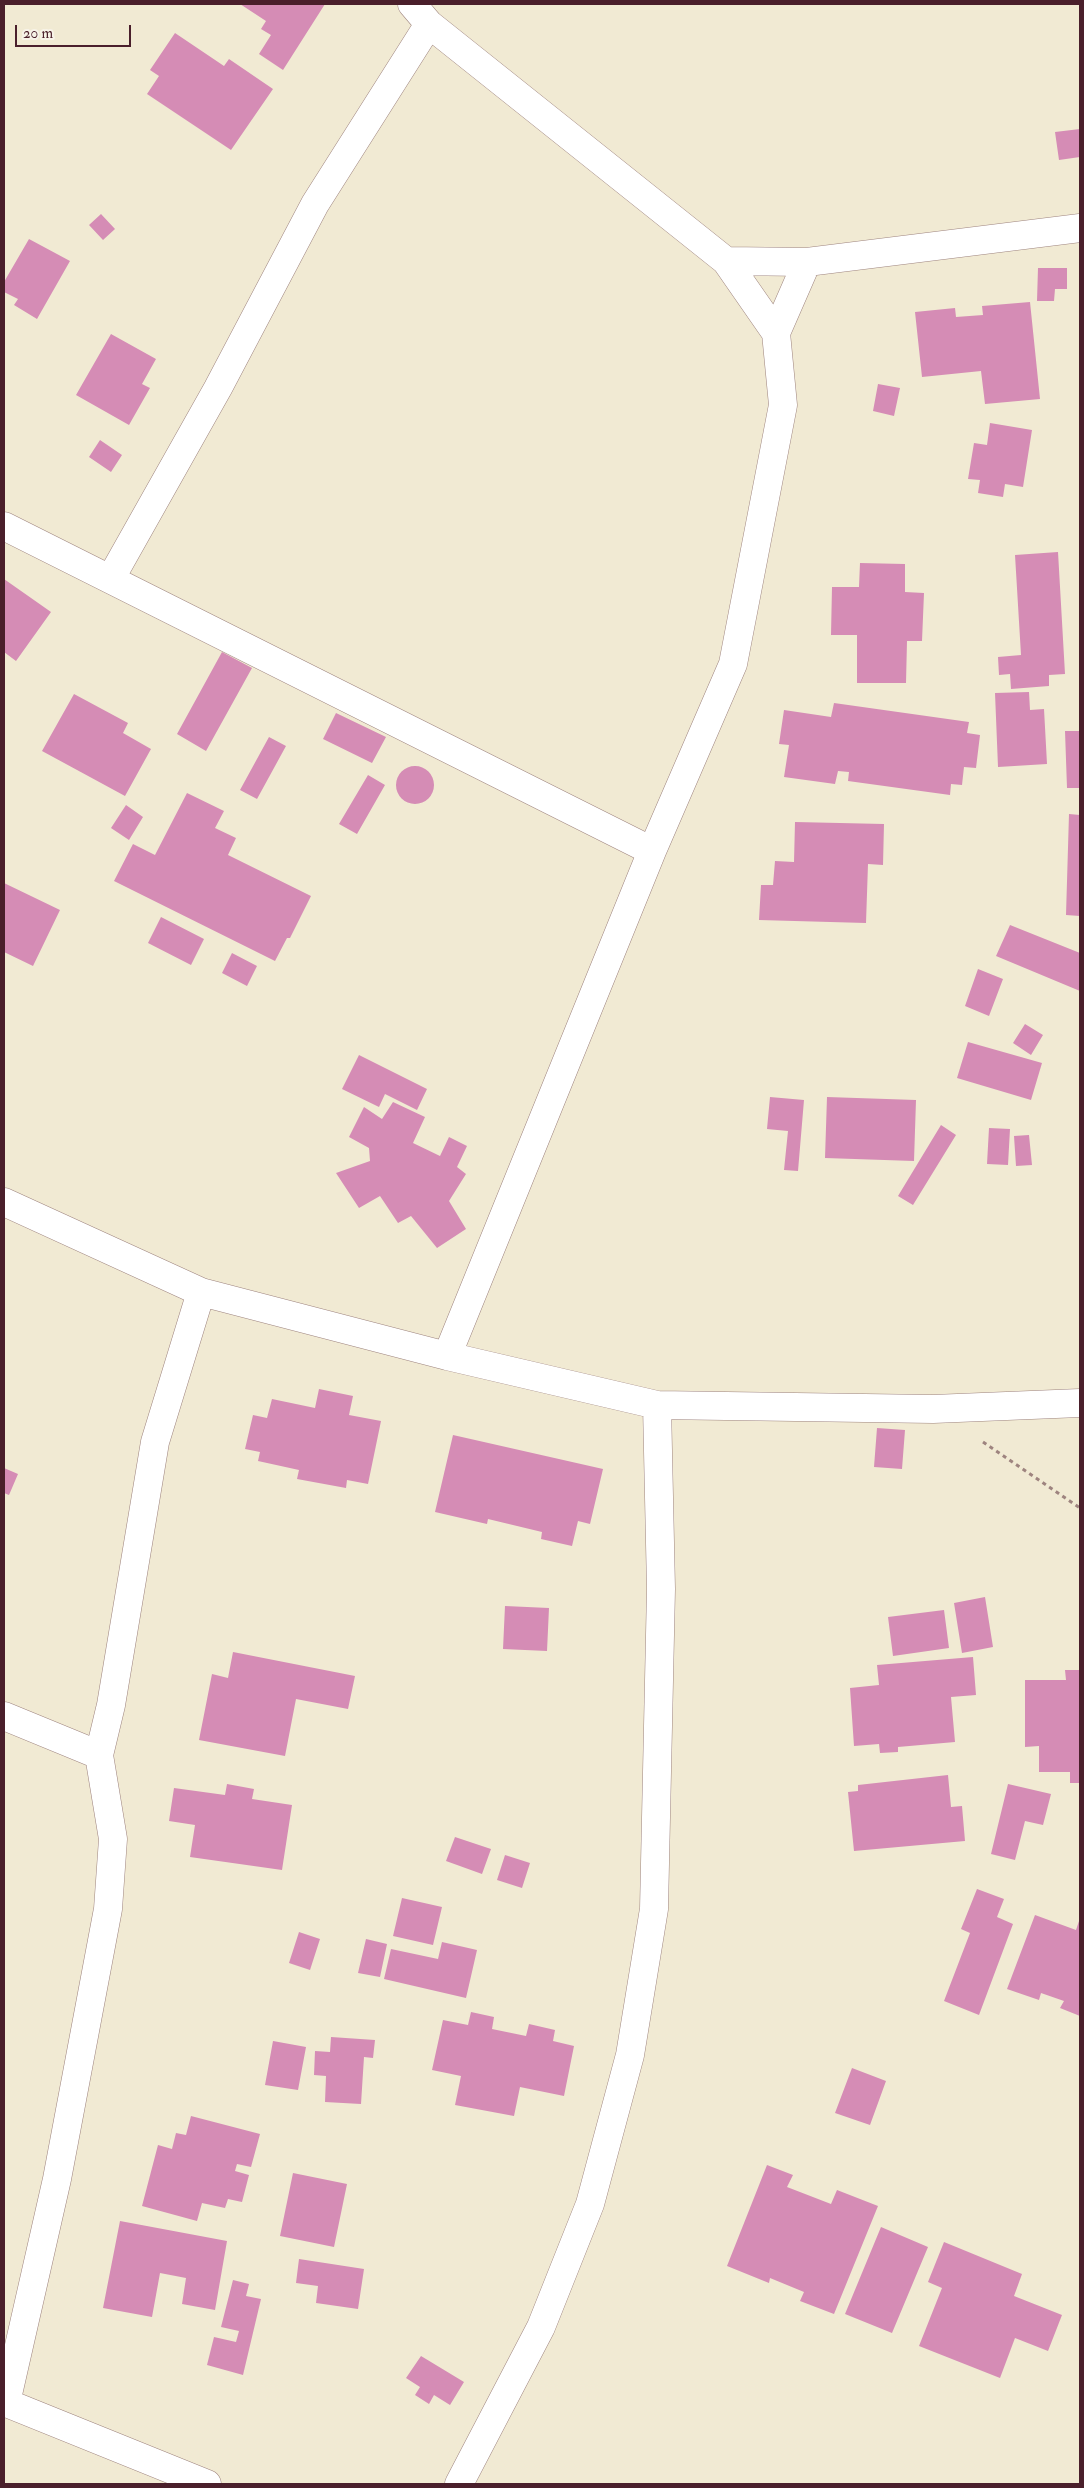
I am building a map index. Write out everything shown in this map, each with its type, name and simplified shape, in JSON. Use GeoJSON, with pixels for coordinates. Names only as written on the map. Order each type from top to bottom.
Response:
{"type":"FeatureCollection","features":[{"type":"Feature","properties":{"kind":"street"},"geometry":{"type":"LineString","coordinates":[[111,578],[218,388],[315,204],[420,14],[726,261],[776,334],[784,405],[733,664],[652,851],[447,1356]]}},
{"type":"Feature","properties":{"kind":"street"},"geometry":{"type":"LineString","coordinates":[[726,261],[807,262],[1080,228]]}},
{"type":"Feature","properties":{"kind":"street"},"geometry":{"type":"LineString","coordinates":[[776,334],[807,262]]}},
{"type":"Feature","properties":{"kind":"street"},"geometry":{"type":"LineString","coordinates":[[4,526],[652,851]]}},
{"type":"Feature","properties":{"kind":"street"},"geometry":{"type":"LineString","coordinates":[[4,1202],[200,1292],[447,1356],[658,1405],[933,1409],[1080,1403]]}},
{"type":"Feature","properties":{"kind":"street"},"geometry":{"type":"LineString","coordinates":[[200,1292],[155,1442],[111,1705],[99,1755],[114,1839],[108,1909],[57,2179],[5,2403],[208,2484]]}},
{"type":"Feature","properties":{"kind":"street"},"geometry":{"type":"LineString","coordinates":[[459,2484],[545,2318],[590,2204],[630,2055],[654,1909],[661,1589],[658,1405]]}},
{"type":"Feature","properties":{"kind":"street"},"geometry":{"type":"LineString","coordinates":[[4,1716],[99,1755]]}},
{"type":"Feature","properties":{"kind":"path"},"geometry":{"type":"LineString","coordinates":[[982,1442],[1080,1508]]}},
{"type":"Feature","properties":{"kind":"building"},"geometry":{"type":"Polygon","coordinates":[[[240,4],[325,4],[283,70],[259,54],[271,35],[261,29],[266,21],[240,4]]]}},
{"type":"Feature","properties":{"kind":"building"},"geometry":{"type":"Polygon","coordinates":[[[175,33],[224,66],[229,59],[273,89],[231,150],[147,94],[159,76],[150,70],[175,33]]]}},
{"type":"Feature","properties":{"kind":"building"},"geometry":{"type":"Polygon","coordinates":[[[1080,129],[1080,157],[1059,160],[1055,132],[1080,129]]]}},
{"type":"Feature","properties":{"kind":"building"},"geometry":{"type":"Polygon","coordinates":[[[101,214],[115,229],[103,240],[89,225],[101,214]]]}},
{"type":"Feature","properties":{"kind":"building"},"geometry":{"type":"Polygon","coordinates":[[[29,239],[70,261],[37,319],[14,305],[18,299],[4,292],[4,282],[29,239]]]}},
{"type":"Feature","properties":{"kind":"building"},"geometry":{"type":"Polygon","coordinates":[[[1038,268],[1067,268],[1067,289],[1055,289],[1054,301],[1037,301],[1038,268]]]}},
{"type":"Feature","properties":{"kind":"building"},"geometry":{"type":"Polygon","coordinates":[[[1030,302],[1040,399],[985,404],[981,371],[922,377],[915,312],[955,308],[956,317],[983,315],[982,306],[1030,302]]]}},
{"type":"Feature","properties":{"kind":"building"},"geometry":{"type":"Polygon","coordinates":[[[111,334],[156,359],[142,384],[150,388],[129,425],[76,395],[111,334]]]}},
{"type":"Feature","properties":{"kind":"building"},"geometry":{"type":"Polygon","coordinates":[[[878,384],[900,388],[894,416],[873,411],[878,384]]]}},
{"type":"Feature","properties":{"kind":"building"},"geometry":{"type":"Polygon","coordinates":[[[990,423],[1032,430],[1023,487],[1005,484],[1003,497],[978,493],[980,480],[968,479],[974,443],[987,445],[990,423]]]}},
{"type":"Feature","properties":{"kind":"building"},"geometry":{"type":"Polygon","coordinates":[[[100,440],[122,455],[111,472],[89,457],[100,440]]]}},
{"type":"Feature","properties":{"kind":"building"},"geometry":{"type":"Polygon","coordinates":[[[1058,552],[1065,674],[1049,675],[1049,686],[1011,689],[1010,674],[999,675],[998,657],[1021,655],[1015,555],[1058,552]]]}},
{"type":"Feature","properties":{"kind":"building"},"geometry":{"type":"Polygon","coordinates":[[[860,563],[905,564],[905,592],[924,593],[922,641],[907,641],[906,683],[857,683],[857,635],[831,635],[832,587],[859,587],[860,563]]]}},
{"type":"Feature","properties":{"kind":"building"},"geometry":{"type":"Polygon","coordinates":[[[4,579],[51,612],[16,661],[4,652],[4,579]]]}},
{"type":"Feature","properties":{"kind":"building"},"geometry":{"type":"Polygon","coordinates":[[[222,652],[252,668],[206,751],[177,734],[222,652]]]}},
{"type":"Feature","properties":{"kind":"building"},"geometry":{"type":"Polygon","coordinates":[[[1029,692],[1030,710],[1044,709],[1047,764],[998,767],[995,693],[1029,692]]]}},
{"type":"Feature","properties":{"kind":"building"},"geometry":{"type":"Polygon","coordinates":[[[74,694],[128,723],[123,733],[151,749],[125,796],[42,751],[74,694]]]}},
{"type":"Feature","properties":{"kind":"building"},"geometry":{"type":"Polygon","coordinates":[[[834,703],[969,722],[967,733],[980,735],[976,768],[964,767],[962,785],[951,784],[950,795],[848,781],[849,772],[838,771],[835,784],[784,777],[789,745],[779,744],[784,710],[831,717],[834,703]]]}},
{"type":"Feature","properties":{"kind":"building"},"geometry":{"type":"Polygon","coordinates":[[[336,713],[386,737],[372,763],[323,739],[336,713]]]}},
{"type":"Feature","properties":{"kind":"building"},"geometry":{"type":"Polygon","coordinates":[[[1065,731],[1080,731],[1080,788],[1067,788],[1065,731]]]}},
{"type":"Feature","properties":{"kind":"building"},"geometry":{"type":"Polygon","coordinates":[[[269,737],[286,746],[257,799],[240,790],[269,737]]]}},
{"type":"Feature","properties":{"kind":"building"},"geometry":{"type":"Polygon","coordinates":[[[415,766],[428,772],[434,785],[428,798],[415,804],[402,798],[396,785],[402,772],[415,766]]]}},
{"type":"Feature","properties":{"kind":"building"},"geometry":{"type":"Polygon","coordinates":[[[368,775],[385,785],[357,834],[339,824],[368,775]]]}},
{"type":"Feature","properties":{"kind":"building"},"geometry":{"type":"Polygon","coordinates":[[[187,793],[224,811],[215,828],[236,838],[228,855],[311,896],[290,938],[287,938],[275,961],[114,881],[133,844],[155,855],[187,793]]]}},
{"type":"Feature","properties":{"kind":"building"},"geometry":{"type":"Polygon","coordinates":[[[126,805],[143,817],[129,840],[111,828],[126,805]]]}},
{"type":"Feature","properties":{"kind":"building"},"geometry":{"type":"Polygon","coordinates":[[[1069,814],[1080,815],[1080,916],[1066,915],[1069,814]]]}},
{"type":"Feature","properties":{"kind":"building"},"geometry":{"type":"Polygon","coordinates":[[[795,822],[884,824],[883,865],[868,864],[866,923],[759,920],[761,885],[773,885],[775,861],[794,862],[795,822]]]}},
{"type":"Feature","properties":{"kind":"building"},"geometry":{"type":"Polygon","coordinates":[[[4,883],[60,910],[33,966],[4,952],[4,883]]]}},
{"type":"Feature","properties":{"kind":"building"},"geometry":{"type":"Polygon","coordinates":[[[161,917],[204,939],[191,965],[148,943],[161,917]]]}},
{"type":"Feature","properties":{"kind":"building"},"geometry":{"type":"Polygon","coordinates":[[[1010,925],[1080,953],[1080,991],[996,956],[1010,925]]]}},
{"type":"Feature","properties":{"kind":"building"},"geometry":{"type":"Polygon","coordinates":[[[232,953],[257,966],[247,986],[222,973],[232,953]]]}},
{"type":"Feature","properties":{"kind":"building"},"geometry":{"type":"Polygon","coordinates":[[[978,969],[1003,979],[989,1016],[965,1006],[978,969]]]}},
{"type":"Feature","properties":{"kind":"building"},"geometry":{"type":"Polygon","coordinates":[[[1025,1024],[1043,1035],[1031,1055],[1013,1043],[1025,1024]]]}},
{"type":"Feature","properties":{"kind":"building"},"geometry":{"type":"Polygon","coordinates":[[[968,1042],[1042,1063],[1031,1100],[957,1078],[968,1042]]]}},
{"type":"Feature","properties":{"kind":"building"},"geometry":{"type":"Polygon","coordinates":[[[359,1055],[427,1089],[417,1110],[385,1094],[379,1107],[342,1089],[359,1055]]]}},
{"type":"Feature","properties":{"kind":"building"},"geometry":{"type":"Polygon","coordinates":[[[770,1097],[804,1100],[798,1171],[784,1170],[788,1131],[767,1129],[770,1097]]]}},
{"type":"Feature","properties":{"kind":"building"},"geometry":{"type":"Polygon","coordinates":[[[827,1097],[916,1100],[914,1161],[825,1158],[827,1097]]]}},
{"type":"Feature","properties":{"kind":"building"},"geometry":{"type":"Polygon","coordinates":[[[393,1102],[425,1117],[413,1143],[440,1156],[449,1137],[467,1146],[457,1167],[466,1174],[449,1201],[466,1229],[437,1248],[411,1216],[398,1223],[380,1196],[359,1208],[336,1173],[370,1161],[369,1148],[349,1137],[364,1107],[382,1119],[393,1102]]]}},
{"type":"Feature","properties":{"kind":"building"},"geometry":{"type":"Polygon","coordinates":[[[941,1125],[956,1135],[913,1205],[898,1196],[941,1125]]]}},
{"type":"Feature","properties":{"kind":"building"},"geometry":{"type":"Polygon","coordinates":[[[989,1128],[1010,1129],[1008,1165],[987,1164],[989,1128]]]}},
{"type":"Feature","properties":{"kind":"building"},"geometry":{"type":"Polygon","coordinates":[[[1029,1135],[1032,1165],[1016,1166],[1014,1136],[1029,1135]]]}},
{"type":"Feature","properties":{"kind":"building"},"geometry":{"type":"Polygon","coordinates":[[[319,1389],[353,1396],[349,1415],[381,1421],[368,1484],[347,1480],[346,1488],[297,1479],[299,1470],[258,1461],[260,1452],[245,1449],[253,1415],[267,1418],[272,1399],[315,1408],[319,1389]]]}},
{"type":"Feature","properties":{"kind":"building"},"geometry":{"type":"Polygon","coordinates":[[[877,1428],[905,1430],[902,1469],[874,1467],[877,1428]]]}},
{"type":"Feature","properties":{"kind":"building"},"geometry":{"type":"Polygon","coordinates":[[[453,1435],[603,1469],[590,1524],[578,1521],[572,1546],[541,1539],[542,1532],[488,1519],[487,1524],[435,1512],[453,1435]]]}},
{"type":"Feature","properties":{"kind":"building"},"geometry":{"type":"Polygon","coordinates":[[[4,1468],[18,1474],[9,1495],[4,1493],[4,1468]]]}},
{"type":"Feature","properties":{"kind":"building"},"geometry":{"type":"Polygon","coordinates":[[[985,1597],[993,1647],[962,1653],[954,1603],[985,1597]]]}},
{"type":"Feature","properties":{"kind":"building"},"geometry":{"type":"Polygon","coordinates":[[[505,1606],[549,1608],[547,1651],[503,1649],[505,1606]]]}},
{"type":"Feature","properties":{"kind":"building"},"geometry":{"type":"Polygon","coordinates":[[[944,1610],[949,1648],[893,1656],[888,1617],[944,1610]]]}},
{"type":"Feature","properties":{"kind":"building"},"geometry":{"type":"Polygon","coordinates":[[[233,1652],[355,1676],[348,1709],[296,1699],[285,1756],[199,1740],[212,1674],[228,1678],[233,1652]]]}},
{"type":"Feature","properties":{"kind":"building"},"geometry":{"type":"Polygon","coordinates":[[[973,1657],[976,1695],[951,1697],[955,1742],[898,1747],[898,1752],[880,1753],[879,1744],[854,1746],[850,1688],[879,1685],[877,1665],[973,1657]]]}},
{"type":"Feature","properties":{"kind":"building"},"geometry":{"type":"Polygon","coordinates":[[[1065,1670],[1080,1670],[1080,1783],[1070,1783],[1070,1772],[1039,1772],[1039,1746],[1025,1747],[1025,1680],[1066,1680],[1065,1670]]]}},
{"type":"Feature","properties":{"kind":"building"},"geometry":{"type":"Polygon","coordinates":[[[948,1775],[951,1807],[962,1806],[965,1841],[854,1851],[848,1792],[858,1791],[858,1785],[948,1775]]]}},
{"type":"Feature","properties":{"kind":"building"},"geometry":{"type":"Polygon","coordinates":[[[227,1784],[254,1789],[252,1799],[292,1805],[282,1870],[190,1857],[195,1825],[169,1821],[174,1788],[225,1795],[227,1784]]]}},
{"type":"Feature","properties":{"kind":"building"},"geometry":{"type":"Polygon","coordinates":[[[1008,1784],[1051,1794],[1043,1825],[1025,1821],[1015,1860],[991,1854],[1008,1784]]]}},
{"type":"Feature","properties":{"kind":"building"},"geometry":{"type":"Polygon","coordinates":[[[455,1837],[491,1849],[482,1874],[446,1861],[455,1837]]]}},
{"type":"Feature","properties":{"kind":"building"},"geometry":{"type":"Polygon","coordinates":[[[505,1855],[530,1863],[522,1888],[497,1880],[505,1855]]]}},
{"type":"Feature","properties":{"kind":"building"},"geometry":{"type":"Polygon","coordinates":[[[977,1889],[1004,1899],[997,1917],[1013,1924],[979,2015],[944,2001],[970,1933],[961,1929],[977,1889]]]}},
{"type":"Feature","properties":{"kind":"building"},"geometry":{"type":"Polygon","coordinates":[[[402,1898],[442,1907],[433,1945],[393,1936],[402,1898]]]}},
{"type":"Feature","properties":{"kind":"building"},"geometry":{"type":"Polygon","coordinates":[[[1035,1915],[1076,1930],[1080,1918],[1080,2016],[1060,2008],[1064,2001],[1041,1993],[1039,2000],[1007,1989],[1035,1915]]]}},
{"type":"Feature","properties":{"kind":"building"},"geometry":{"type":"Polygon","coordinates":[[[299,1932],[320,1939],[310,1970],[289,1963],[299,1932]]]}},
{"type":"Feature","properties":{"kind":"building"},"geometry":{"type":"Polygon","coordinates":[[[366,1939],[387,1944],[380,1977],[358,1973],[366,1939]]]}},
{"type":"Feature","properties":{"kind":"building"},"geometry":{"type":"Polygon","coordinates":[[[442,1942],[477,1950],[466,1998],[384,1979],[391,1949],[438,1959],[442,1942]]]}},
{"type":"Feature","properties":{"kind":"building"},"geometry":{"type":"Polygon","coordinates":[[[471,2012],[494,2017],[492,2029],[526,2036],[529,2024],[555,2030],[553,2041],[574,2046],[564,2096],[520,2087],[514,2116],[455,2105],[461,2076],[432,2070],[443,2020],[468,2025],[471,2012]]]}},
{"type":"Feature","properties":{"kind":"building"},"geometry":{"type":"Polygon","coordinates":[[[331,2037],[375,2040],[373,2058],[364,2057],[361,2104],[325,2102],[326,2076],[314,2075],[315,2051],[330,2052],[331,2037]]]}},
{"type":"Feature","properties":{"kind":"building"},"geometry":{"type":"Polygon","coordinates":[[[273,2041],[306,2047],[298,2090],[265,2085],[273,2041]]]}},
{"type":"Feature","properties":{"kind":"building"},"geometry":{"type":"Polygon","coordinates":[[[852,2068],[886,2081],[870,2125],[835,2113],[852,2068]]]}},
{"type":"Feature","properties":{"kind":"building"},"geometry":{"type":"Polygon","coordinates":[[[191,2116],[260,2134],[251,2167],[237,2164],[235,2171],[249,2175],[242,2202],[228,2199],[225,2208],[202,2203],[197,2221],[142,2206],[158,2145],[172,2149],[176,2133],[186,2135],[191,2116]]]}},
{"type":"Feature","properties":{"kind":"building"},"geometry":{"type":"Polygon","coordinates":[[[767,2165],[793,2175],[787,2187],[831,2204],[837,2190],[878,2206],[834,2314],[800,2301],[804,2292],[770,2278],[769,2283],[727,2266],[767,2165]]]}},
{"type":"Feature","properties":{"kind":"building"},"geometry":{"type":"Polygon","coordinates":[[[293,2173],[347,2184],[334,2247],[280,2236],[293,2173]]]}},
{"type":"Feature","properties":{"kind":"building"},"geometry":{"type":"Polygon","coordinates":[[[120,2221],[227,2241],[215,2310],[182,2304],[186,2278],[160,2273],[152,2317],[103,2308],[120,2221]]]}},
{"type":"Feature","properties":{"kind":"building"},"geometry":{"type":"Polygon","coordinates":[[[881,2227],[928,2247],[892,2333],[845,2314],[881,2227]]]}},
{"type":"Feature","properties":{"kind":"building"},"geometry":{"type":"Polygon","coordinates":[[[944,2242],[1022,2274],[1014,2296],[1062,2315],[1048,2351],[1015,2338],[1000,2378],[919,2346],[942,2288],[928,2282],[944,2242]]]}},
{"type":"Feature","properties":{"kind":"building"},"geometry":{"type":"Polygon","coordinates":[[[299,2259],[364,2269],[358,2309],[316,2303],[318,2286],[296,2283],[299,2259]]]}},
{"type":"Feature","properties":{"kind":"building"},"geometry":{"type":"Polygon","coordinates":[[[233,2280],[249,2284],[246,2296],[261,2299],[243,2375],[207,2365],[214,2337],[236,2342],[239,2331],[221,2327],[233,2280]]]}},
{"type":"Feature","properties":{"kind":"building"},"geometry":{"type":"Polygon","coordinates":[[[421,2356],[464,2382],[450,2405],[434,2395],[429,2404],[415,2395],[420,2387],[406,2378],[421,2356]]]}}]}
